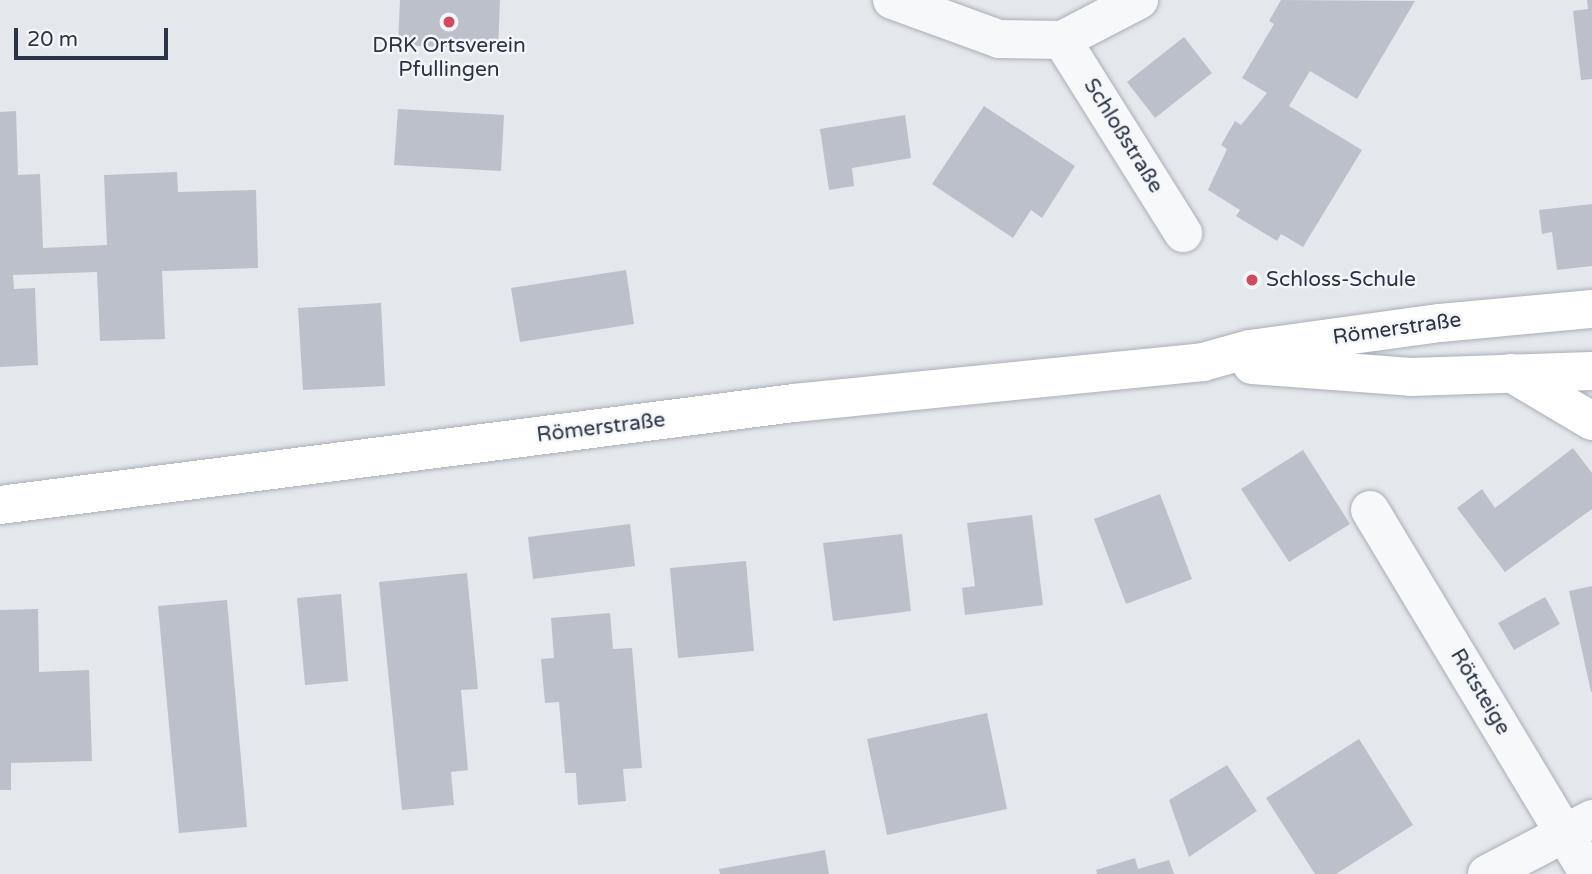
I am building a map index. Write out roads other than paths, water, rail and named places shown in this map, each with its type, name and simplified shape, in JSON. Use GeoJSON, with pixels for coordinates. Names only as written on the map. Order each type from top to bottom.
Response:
{"type":"FeatureCollection","features":[{"type":"Feature","properties":{"kind":"main road","name":"Römerstraße"},"geometry":{"type":"LineString","coordinates":[[0,505],[807,402],[1203,362],[1250,349],[1426,325],[1592,309]]}},
{"type":"Feature","properties":{"kind":"main road","name":"Römerstraße"},"geometry":{"type":"LineString","coordinates":[[1203,362],[1411,377],[1592,371]]}},
{"type":"Feature","properties":{"kind":"main road"},"geometry":{"type":"LineString","coordinates":[[1511,373],[1592,421]]}},
{"type":"Feature","properties":{"kind":"street"},"geometry":{"type":"LineString","coordinates":[[892,0],[999,39],[1062,40],[1139,0]]}},
{"type":"Feature","properties":{"kind":"street","name":"Schloßstraße"},"geometry":{"type":"LineString","coordinates":[[1062,40],[1183,233]]}},
{"type":"Feature","properties":{"kind":"street","name":"Rötsteige"},"geometry":{"type":"LineString","coordinates":[[1370,510],[1579,827],[1589,874]]}},
{"type":"Feature","properties":{"kind":"street"},"geometry":{"type":"LineString","coordinates":[[1487,874],[1579,827]]}},
{"type":"Feature","properties":{"kind":"place","name":"DRK Ortsverein Pfullingen"},"geometry":{"type":"Point","coordinates":[449,22]}},
{"type":"Feature","properties":{"kind":"place","name":"Schloss-Schule"},"geometry":{"type":"Point","coordinates":[1252,280]}}]}
